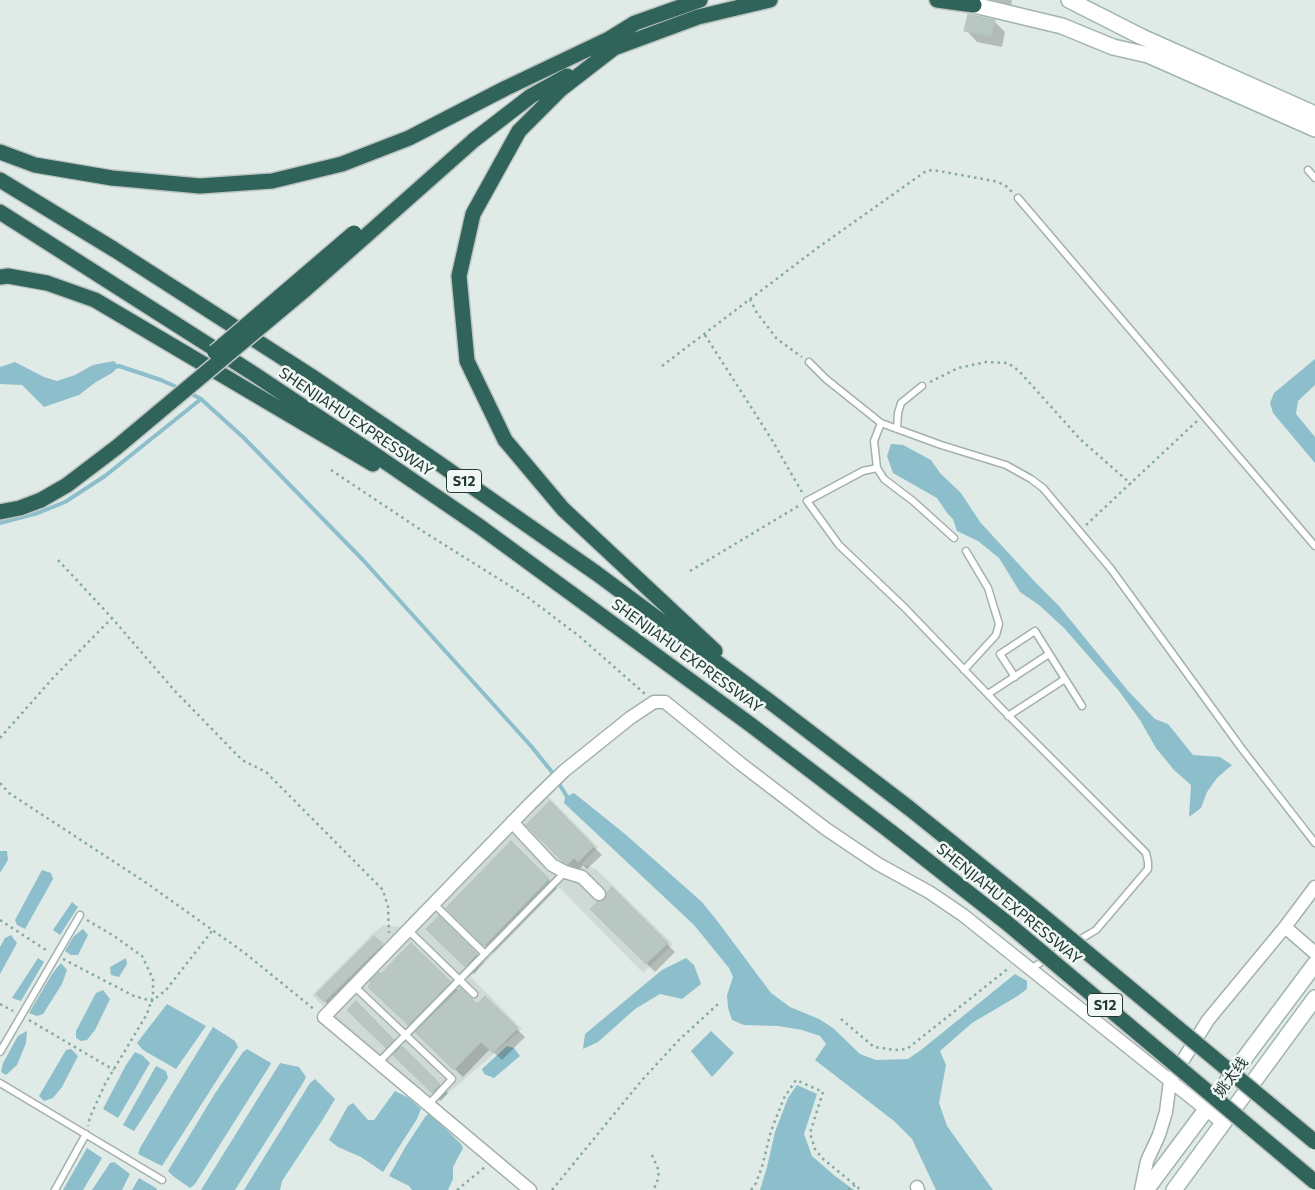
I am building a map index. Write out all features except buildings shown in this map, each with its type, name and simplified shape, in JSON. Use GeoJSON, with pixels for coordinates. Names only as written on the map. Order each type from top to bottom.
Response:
{"type":"FeatureCollection","features":[{"type":"Feature","properties":{"kind":"highway"},"geometry":{"type":"LineString","coordinates":[[700,0],[635,23],[561,90],[520,131],[473,214],[459,276],[467,361],[504,440],[563,509],[769,701]]}},
{"type":"Feature","properties":{"kind":"highway"},"geometry":{"type":"LineString","coordinates":[[0,152],[35,165],[112,178],[200,186],[272,180],[342,164],[409,138],[506,88],[611,44],[698,17],[770,0]]}},
{"type":"Feature","properties":{"kind":"highway"},"geometry":{"type":"LineString","coordinates":[[937,0],[974,5]]}},
{"type":"Feature","properties":{"kind":"highway"},"geometry":{"type":"LineString","coordinates":[[0,512],[20,508],[105,445],[472,138],[502,107],[611,44]]}},
{"type":"Feature","properties":{"kind":"highway","name":"SHENJIAHU EXPRESSWAY"},"geometry":{"type":"LineString","coordinates":[[0,180],[115,250],[311,376],[596,573],[769,701],[909,808],[1053,924],[1315,1142]]}},
{"type":"Feature","properties":{"kind":"highway","name":"SHENJIAHU EXPRESSWAY"},"geometry":{"type":"LineString","coordinates":[[0,212],[254,374],[368,450],[479,526],[751,724],[1007,923],[1315,1182]]}},
{"type":"Feature","properties":{"kind":"highway"},"geometry":{"type":"LineString","coordinates":[[0,277],[8,276],[47,283],[95,300],[479,526]]}},
{"type":"Feature","properties":{"kind":"highway"},"geometry":{"type":"LineString","coordinates":[[0,503],[40,495]]}},
{"type":"Feature","properties":{"kind":"main road"},"geometry":{"type":"LineString","coordinates":[[1069,0],[1142,36],[1315,114]]}},
{"type":"Feature","properties":{"kind":"main road"},"geometry":{"type":"LineString","coordinates":[[974,5],[1062,26],[1113,47],[1148,55],[1315,129]]}},
{"type":"Feature","properties":{"kind":"main road","name":"姚太线"},"geometry":{"type":"LineString","coordinates":[[1146,1190],[1315,964]]}},
{"type":"Feature","properties":{"kind":"main road","name":"姚太线"},"geometry":{"type":"LineString","coordinates":[[1174,1190],[1315,998]]}},
{"type":"Feature","properties":{"kind":"street"},"geometry":{"type":"LineString","coordinates":[[530,1190],[324,1017],[552,782],[630,718],[654,702],[665,702],[741,764],[826,829],[878,864],[929,892],[964,915],[1222,1123]]}},
{"type":"Feature","properties":{"kind":"street"},"geometry":{"type":"LineString","coordinates":[[512,822],[552,865],[565,872],[582,877],[599,894]]}},
{"type":"Feature","properties":{"kind":"street"},"geometry":{"type":"LineString","coordinates":[[1141,1190],[1147,1161],[1166,1112],[1170,1081],[1208,1020],[1285,927],[1315,887]]}},
{"type":"Feature","properties":{"kind":"street"},"geometry":{"type":"LineString","coordinates":[[1285,927],[1315,952]]}},
{"type":"Feature","properties":{"kind":"lane"},"geometry":{"type":"LineString","coordinates":[[1308,170],[1315,178]]}},
{"type":"Feature","properties":{"kind":"lane"},"geometry":{"type":"LineString","coordinates":[[1018,198],[1202,416],[1315,546]]}},
{"type":"Feature","properties":{"kind":"lane"},"geometry":{"type":"LineString","coordinates":[[809,362],[826,379],[882,423],[941,446],[1006,466],[1031,478],[1043,488],[1111,569],[1242,749],[1315,843]]}},
{"type":"Feature","properties":{"kind":"lane"},"geometry":{"type":"LineString","coordinates":[[897,429],[901,403],[922,386]]}},
{"type":"Feature","properties":{"kind":"lane"},"geometry":{"type":"LineString","coordinates":[[882,423],[874,441],[877,468],[884,479],[934,519],[954,538]]}},
{"type":"Feature","properties":{"kind":"lane"},"geometry":{"type":"LineString","coordinates":[[877,468],[863,471],[807,500],[839,545],[905,608],[1008,716],[1146,853],[1148,869],[1096,930],[1030,969]]}},
{"type":"Feature","properties":{"kind":"lane"},"geometry":{"type":"LineString","coordinates":[[964,670],[996,635],[999,624],[988,588],[966,551]]}},
{"type":"Feature","properties":{"kind":"lane"},"geometry":{"type":"LineString","coordinates":[[1015,676],[1000,654],[1035,631],[1082,706]]}},
{"type":"Feature","properties":{"kind":"lane"},"geometry":{"type":"LineString","coordinates":[[988,694],[1049,654]]}},
{"type":"Feature","properties":{"kind":"lane"},"geometry":{"type":"LineString","coordinates":[[1008,716],[1065,679]]}},
{"type":"Feature","properties":{"kind":"lane"},"geometry":{"type":"LineString","coordinates":[[378,1063],[565,872]]}},
{"type":"Feature","properties":{"kind":"lane"},"geometry":{"type":"LineString","coordinates":[[433,903],[485,954]]}},
{"type":"Feature","properties":{"kind":"lane"},"geometry":{"type":"LineString","coordinates":[[0,1052],[80,915]]}},
{"type":"Feature","properties":{"kind":"lane"},"geometry":{"type":"LineString","coordinates":[[408,930],[474,994]]}},
{"type":"Feature","properties":{"kind":"lane"},"geometry":{"type":"LineString","coordinates":[[354,986],[452,1080],[428,1105]]}},
{"type":"Feature","properties":{"kind":"lane"},"geometry":{"type":"LineString","coordinates":[[0,1083],[162,1180]]}},
{"type":"Feature","properties":{"kind":"lane"},"geometry":{"type":"LineString","coordinates":[[55,1190],[86,1134]]}},
{"type":"Feature","properties":{"kind":"path"},"geometry":{"type":"LineString","coordinates":[[662,366],[705,336],[816,249],[926,172],[933,170],[994,181],[1005,185],[1018,198]]}},
{"type":"Feature","properties":{"kind":"path"},"geometry":{"type":"LineString","coordinates":[[750,299],[757,313],[777,339],[809,362]]}},
{"type":"Feature","properties":{"kind":"path"},"geometry":{"type":"LineString","coordinates":[[690,571],[807,500],[772,440],[705,336]]}},
{"type":"Feature","properties":{"kind":"path"},"geometry":{"type":"LineString","coordinates":[[922,386],[958,368],[986,362],[1008,363],[1019,372],[1080,439],[1130,484]]}},
{"type":"Feature","properties":{"kind":"path"},"geometry":{"type":"LineString","coordinates":[[1080,532],[1202,416]]}},
{"type":"Feature","properties":{"kind":"path"},"geometry":{"type":"LineString","coordinates":[[331,470],[424,532],[526,596],[627,676],[654,702]]}},
{"type":"Feature","properties":{"kind":"path"},"geometry":{"type":"LineString","coordinates":[[58,560],[112,618],[174,690],[242,760],[266,772],[383,890],[388,907],[388,932],[397,941]]}},
{"type":"Feature","properties":{"kind":"path"},"geometry":{"type":"LineString","coordinates":[[0,738],[112,618]]}},
{"type":"Feature","properties":{"kind":"path"},"geometry":{"type":"LineString","coordinates":[[0,783],[10,793],[140,878],[213,930],[324,1017]]}},
{"type":"Feature","properties":{"kind":"path"},"geometry":{"type":"LineString","coordinates":[[80,915],[142,956],[153,979],[154,996],[147,1014],[114,1070],[90,1117],[86,1134]]}},
{"type":"Feature","properties":{"kind":"path"},"geometry":{"type":"LineString","coordinates":[[0,920],[56,956],[134,996],[152,1001]]}},
{"type":"Feature","properties":{"kind":"path"},"geometry":{"type":"LineString","coordinates":[[152,1001],[166,990],[213,930]]}},
{"type":"Feature","properties":{"kind":"path"},"geometry":{"type":"LineString","coordinates":[[841,1019],[874,1047],[895,1050],[907,1048],[1019,960]]}},
{"type":"Feature","properties":{"kind":"path"},"geometry":{"type":"LineString","coordinates":[[0,1004],[114,1070]]}},
{"type":"Feature","properties":{"kind":"path"},"geometry":{"type":"LineString","coordinates":[[552,1190],[642,1080],[679,1040],[718,1004]]}},
{"type":"Feature","properties":{"kind":"path"},"geometry":{"type":"LineString","coordinates":[[751,1190],[762,1167],[771,1131],[784,1098],[796,1080],[823,1092],[810,1133],[816,1149],[822,1158],[861,1190]]}},
{"type":"Feature","properties":{"kind":"path"},"geometry":{"type":"LineString","coordinates":[[652,1155],[659,1171],[657,1183],[653,1190]]}},
{"type":"Feature","properties":{"kind":"path"},"geometry":{"type":"LineString","coordinates":[[457,1190],[494,1160]]}},
{"type":"Feature","properties":{"kind":"path"},"geometry":{"type":"LineString","coordinates":[[848,1190],[855,1185]]}},
{"type":"Feature","properties":{"kind":"shaded area"},"geometry":{"type":"Polygon","coordinates":[[[539,787],[598,847],[582,864],[596,869],[673,944],[643,973],[559,887],[471,977],[522,1029],[436,1104],[335,1018],[312,995],[373,933],[384,925],[400,927],[539,787]]]}},
{"type":"Feature","properties":{"kind":"water"},"geometry":{"type":"Polygon","coordinates":[[[1315,359],[1315,385],[1298,401],[1296,414],[1315,437],[1315,463],[1273,413],[1270,403],[1274,393],[1315,359]]]}},
{"type":"Feature","properties":{"kind":"water"},"geometry":{"type":"Polygon","coordinates":[[[114,361],[119,366],[112,373],[79,395],[44,407],[22,385],[0,384],[0,367],[15,362],[44,377],[57,381],[75,375],[93,365],[114,361]]]}},
{"type":"Feature","properties":{"kind":"water"},"geometry":{"type":"Polygon","coordinates":[[[891,444],[903,445],[931,460],[940,473],[961,493],[980,522],[1059,606],[1129,692],[1155,719],[1168,724],[1193,755],[1220,757],[1232,765],[1217,778],[1207,792],[1201,808],[1189,817],[1191,785],[1174,770],[1156,748],[1140,720],[1119,691],[1064,628],[1039,605],[1020,592],[999,558],[978,541],[957,531],[953,519],[937,498],[893,473],[887,456],[891,444]]]}},
{"type":"Feature","properties":{"kind":"water"},"geometry":{"type":"Polygon","coordinates":[[[574,793],[625,834],[702,902],[771,993],[790,1007],[819,1019],[833,1028],[860,1054],[876,1060],[908,1059],[1015,974],[1027,981],[1027,989],[972,1023],[940,1051],[946,1065],[939,1103],[947,1126],[993,1190],[936,1190],[912,1139],[894,1121],[815,1060],[826,1044],[820,1036],[802,1030],[778,1026],[744,1025],[732,1020],[728,1008],[727,995],[733,977],[729,968],[694,925],[564,803],[565,797],[574,793]]]}},
{"type":"Feature","properties":{"kind":"water"},"geometry":{"type":"Polygon","coordinates":[[[0,851],[7,851],[8,860],[0,873],[0,851]]]}},
{"type":"Feature","properties":{"kind":"water"},"geometry":{"type":"Polygon","coordinates":[[[42,870],[51,873],[53,879],[25,929],[17,925],[15,920],[42,870]]]}},
{"type":"Feature","properties":{"kind":"water"},"geometry":{"type":"Polygon","coordinates":[[[72,902],[78,907],[60,935],[53,930],[72,902]]]}},
{"type":"Feature","properties":{"kind":"water"},"geometry":{"type":"Polygon","coordinates":[[[83,929],[88,935],[78,955],[71,955],[65,951],[74,936],[83,929]]]}},
{"type":"Feature","properties":{"kind":"water"},"geometry":{"type":"Polygon","coordinates":[[[11,935],[17,943],[0,974],[0,947],[5,938],[11,935]]]}},
{"type":"Feature","properties":{"kind":"water"},"geometry":{"type":"Polygon","coordinates":[[[38,958],[44,962],[21,1001],[12,998],[38,958]]]}},
{"type":"Feature","properties":{"kind":"water"},"geometry":{"type":"Polygon","coordinates":[[[126,958],[127,964],[119,977],[111,975],[110,967],[126,958]]]}},
{"type":"Feature","properties":{"kind":"water"},"geometry":{"type":"Polygon","coordinates":[[[686,958],[694,965],[701,984],[682,999],[660,994],[635,1009],[598,1042],[583,1049],[585,1034],[662,970],[686,958]]]}},
{"type":"Feature","properties":{"kind":"water"},"geometry":{"type":"Polygon","coordinates":[[[61,963],[67,970],[62,984],[43,1014],[37,1016],[29,1013],[52,974],[61,963]]]}},
{"type":"Feature","properties":{"kind":"water"},"geometry":{"type":"Polygon","coordinates":[[[103,990],[110,999],[95,1030],[87,1040],[81,1041],[76,1038],[76,1031],[96,993],[103,990]]]}},
{"type":"Feature","properties":{"kind":"water"},"geometry":{"type":"Polygon","coordinates":[[[167,1004],[206,1026],[176,1069],[143,1050],[137,1043],[167,1004]]]}},
{"type":"Feature","properties":{"kind":"water"},"geometry":{"type":"Polygon","coordinates":[[[213,1027],[235,1041],[238,1047],[162,1166],[138,1154],[140,1148],[213,1027]]]}},
{"type":"Feature","properties":{"kind":"water"},"geometry":{"type":"Polygon","coordinates":[[[27,1031],[26,1043],[17,1065],[6,1075],[1,1072],[3,1063],[18,1036],[27,1031]]]}},
{"type":"Feature","properties":{"kind":"water"},"geometry":{"type":"Polygon","coordinates":[[[711,1031],[734,1053],[712,1077],[691,1051],[711,1031]]]}},
{"type":"Feature","properties":{"kind":"water"},"geometry":{"type":"Polygon","coordinates":[[[507,1046],[514,1048],[520,1056],[494,1078],[484,1074],[482,1069],[507,1046]]]}},
{"type":"Feature","properties":{"kind":"water"},"geometry":{"type":"Polygon","coordinates":[[[71,1049],[78,1056],[62,1087],[53,1098],[44,1101],[39,1096],[66,1050],[71,1049]]]}},
{"type":"Feature","properties":{"kind":"water"},"geometry":{"type":"Polygon","coordinates":[[[247,1049],[271,1063],[195,1184],[190,1188],[168,1171],[214,1095],[243,1052],[247,1049]]]}},
{"type":"Feature","properties":{"kind":"water"},"geometry":{"type":"Polygon","coordinates":[[[135,1052],[142,1055],[150,1063],[118,1118],[103,1109],[135,1052]]]}},
{"type":"Feature","properties":{"kind":"water"},"geometry":{"type":"Polygon","coordinates":[[[280,1063],[299,1067],[306,1077],[303,1083],[235,1190],[201,1190],[280,1063]]]}},
{"type":"Feature","properties":{"kind":"water"},"geometry":{"type":"Polygon","coordinates":[[[156,1066],[166,1071],[168,1078],[134,1131],[123,1125],[156,1066]]]}},
{"type":"Feature","properties":{"kind":"water"},"geometry":{"type":"Polygon","coordinates":[[[315,1079],[335,1099],[282,1181],[280,1190],[244,1190],[310,1083],[315,1079]]]}},
{"type":"Feature","properties":{"kind":"water"},"geometry":{"type":"Polygon","coordinates":[[[797,1085],[817,1094],[804,1134],[812,1156],[854,1190],[760,1190],[775,1132],[788,1098],[797,1085]]]}},
{"type":"Feature","properties":{"kind":"water"},"geometry":{"type":"Polygon","coordinates":[[[395,1091],[409,1098],[421,1109],[417,1119],[383,1172],[361,1157],[338,1147],[329,1140],[348,1106],[353,1103],[368,1120],[374,1120],[395,1091]]]}},
{"type":"Feature","properties":{"kind":"water"},"geometry":{"type":"Polygon","coordinates":[[[429,1113],[463,1148],[453,1167],[453,1179],[448,1190],[412,1190],[409,1186],[389,1176],[406,1146],[429,1113]]]}},
{"type":"Feature","properties":{"kind":"water"},"geometry":{"type":"Polygon","coordinates":[[[87,1148],[102,1158],[83,1190],[63,1190],[87,1148]]]}},
{"type":"Feature","properties":{"kind":"water"},"geometry":{"type":"Polygon","coordinates":[[[114,1162],[130,1174],[122,1190],[92,1190],[110,1163],[114,1162]]]}},
{"type":"Feature","properties":{"kind":"water"},"geometry":{"type":"Polygon","coordinates":[[[139,1178],[156,1188],[157,1190],[132,1190],[139,1178]]]}},
{"type":"Feature","properties":{"kind":"waterway"},"geometry":{"type":"LineString","coordinates":[[115,367],[119,366],[181,389]]}},
{"type":"Feature","properties":{"kind":"waterway"},"geometry":{"type":"LineString","coordinates":[[188,392],[201,399],[244,438],[363,560],[531,746],[552,772],[569,800]]}},
{"type":"Feature","properties":{"kind":"waterway"},"geometry":{"type":"LineString","coordinates":[[0,523],[38,513],[65,502],[105,476],[201,399]]}}]}
